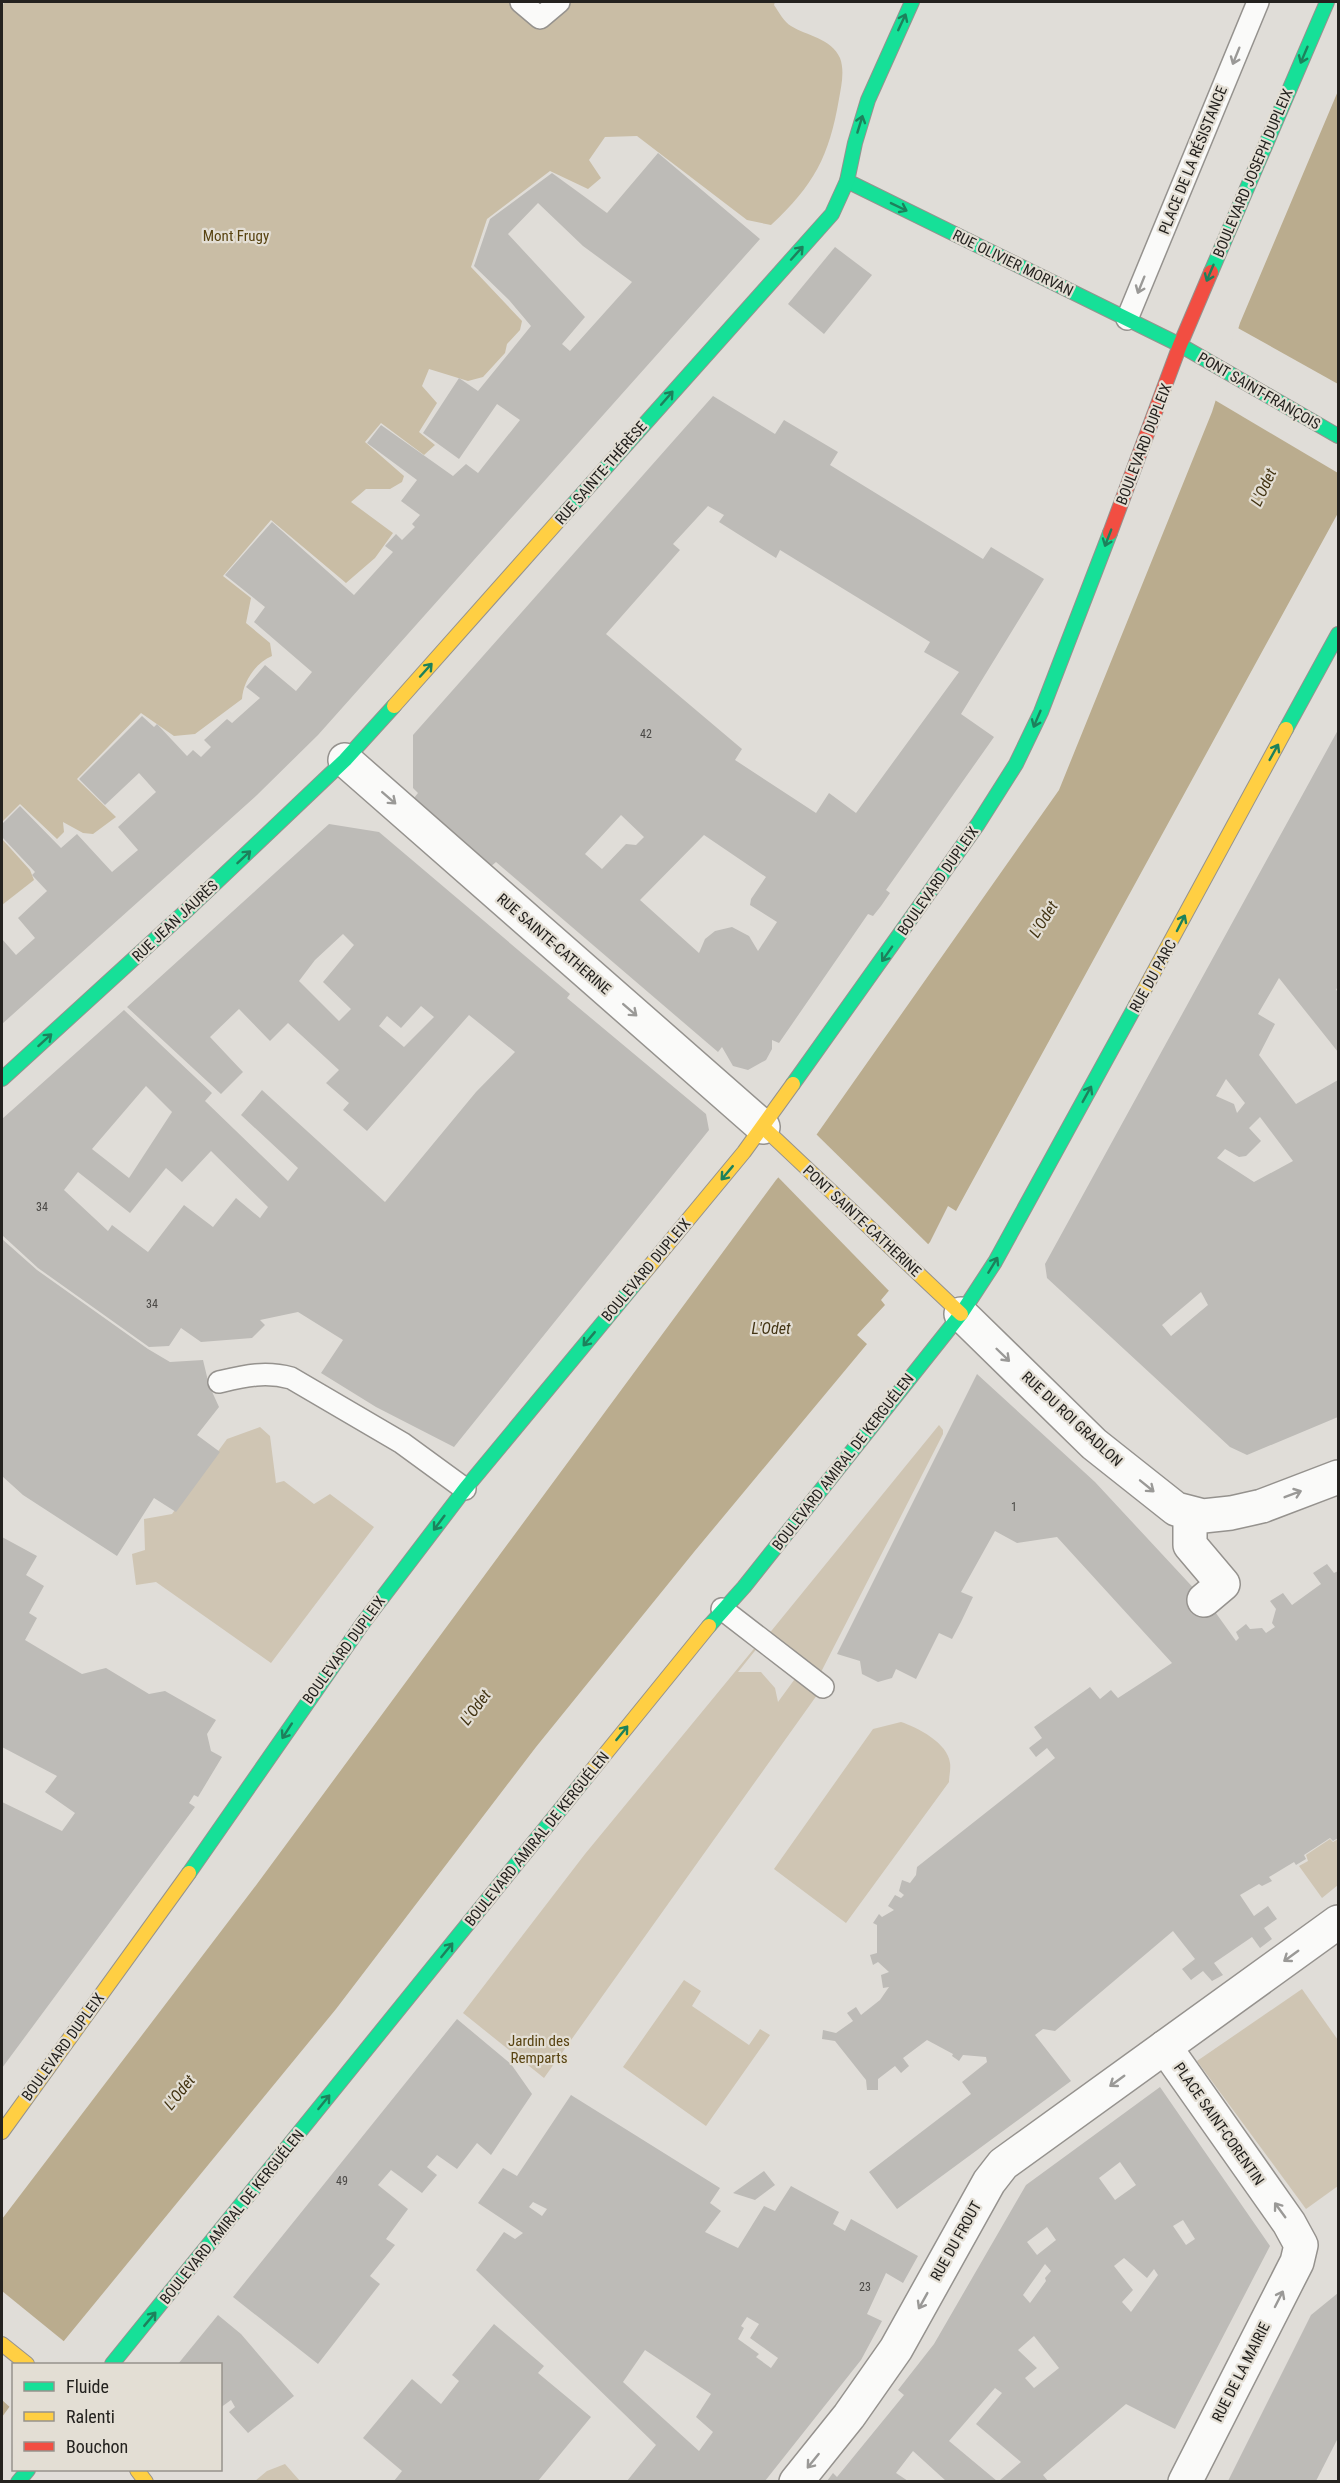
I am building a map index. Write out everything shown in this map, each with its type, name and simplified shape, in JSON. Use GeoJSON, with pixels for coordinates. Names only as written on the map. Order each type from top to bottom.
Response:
{"type":"FeatureCollection","features":[{"type":"Feature","properties":{"kind":"main road","name":"RUE SAINTE-THÉRÈSE"},"geometry":{"type":"LineString","coordinates":[[345,760],[832,214],[847,181],[868,100],[912,2]]}},
{"type":"Feature","properties":{"kind":"main road","name":"BOULEVARD JOSEPH DUPLEIX"},"geometry":{"type":"LineString","coordinates":[[1180,345],[1327,2]]}},
{"type":"Feature","properties":{"kind":"main road","name":"RUE OLIVIER MORVAN"},"geometry":{"type":"LineString","coordinates":[[847,181],[1180,345]]}},
{"type":"Feature","properties":{"kind":"main road","name":"PONT SAINT-FRANÇOIS"},"geometry":{"type":"LineString","coordinates":[[1180,345],[1338,436]]}},
{"type":"Feature","properties":{"kind":"main road","name":"BOULEVARD DUPLEIX"},"geometry":{"type":"LineString","coordinates":[[2,2132],[155,1922],[330,1668],[465,1489],[763,1127],[978,824],[1025,747],[1102,554],[1180,345]]}},
{"type":"Feature","properties":{"kind":"main road","name":"RUE DU PARC"},"geometry":{"type":"LineString","coordinates":[[961,1314],[995,1262],[1029,1201],[1338,634]]}},
{"type":"Feature","properties":{"kind":"main road","name":"RUE JEAN JAURÈS"},"geometry":{"type":"LineString","coordinates":[[2,1079],[186,911],[345,760]]}},
{"type":"Feature","properties":{"kind":"main road","name":"PONT SAINTE-CATHERINE"},"geometry":{"type":"LineString","coordinates":[[763,1127],[961,1314]]}},
{"type":"Feature","properties":{"kind":"main road","name":"BOULEVARD AMIRAL DE KERGUÉLEN"},"geometry":{"type":"LineString","coordinates":[[113,2363],[722,1609],[744,1587],[961,1314]]}},
{"type":"Feature","properties":{"kind":"main road"},"geometry":{"type":"LineString","coordinates":[[2,2344],[26,2363]]}},
{"type":"Feature","properties":{"kind":"street","name":"RUE SAINTE-CATHERINE"},"geometry":{"type":"LineString","coordinates":[[345,760],[763,1127]]}},
{"type":"Feature","properties":{"kind":"street","name":"RUE DU ROI GRADLON"},"geometry":{"type":"LineString","coordinates":[[961,1314],[1094,1444],[1176,1509],[1190,1514],[1214,1516],[1247,1510],[1338,1477]]}},
{"type":"Feature","properties":{"kind":"street"},"geometry":{"type":"LineString","coordinates":[[1190,1514],[1190,1545],[1223,1584],[1204,1600]]}},
{"type":"Feature","properties":{"kind":"street","name":"PLACE SAINT-CORENTIN"},"geometry":{"type":"LineString","coordinates":[[1297,2262],[1301,2245],[1297,2235],[1165,2047],[1338,1922]]}},
{"type":"Feature","properties":{"kind":"street","name":"RUE DU FROUT"},"geometry":{"type":"LineString","coordinates":[[796,2481],[849,2416],[896,2349],[995,2172],[1016,2153],[1165,2047]]}},
{"type":"Feature","properties":{"kind":"street","name":"RUE DE LA MAIRIE"},"geometry":{"type":"LineString","coordinates":[[1185,2481],[1297,2262]]}},
{"type":"Feature","properties":{"kind":"lane"},"geometry":{"type":"LineString","coordinates":[[521,2],[540,18],[559,2]]}},
{"type":"Feature","properties":{"kind":"lane","name":"PLACE DE LA RÉSISTANCE"},"geometry":{"type":"LineString","coordinates":[[1127,320],[1258,2]]}},
{"type":"Feature","properties":{"kind":"lane"},"geometry":{"type":"LineString","coordinates":[[219,1382],[254,1374],[273,1373],[291,1378],[402,1443],[448,1474],[465,1489]]}},
{"type":"Feature","properties":{"kind":"lane"},"geometry":{"type":"LineString","coordinates":[[722,1609],[823,1687]]}},
{"type":"Feature","properties":{"kind":"green space","name":"Mont Frugy"},"geometry":{"type":"Polygon","coordinates":[[[5,2],[775,2],[774,5],[788,24],[818,38],[836,51],[840,58],[842,79],[830,138],[817,169],[798,197],[771,225],[747,220],[637,136],[605,137],[589,160],[601,178],[588,189],[550,171],[487,219],[471,267],[522,321],[520,330],[507,344],[505,353],[483,377],[468,381],[429,369],[422,386],[437,403],[419,432],[435,445],[424,455],[381,423],[365,442],[404,476],[402,482],[390,489],[366,489],[351,502],[393,533],[375,558],[346,583],[271,520],[223,576],[251,598],[246,623],[270,643],[272,656],[255,668],[245,686],[242,699],[195,734],[174,736],[141,713],[77,779],[116,817],[93,834],[83,833],[63,822],[64,832],[57,839],[20,804],[2,822],[2,6],[5,2]]]}},
{"type":"Feature","properties":{"kind":"green space"},"geometry":{"type":"Polygon","coordinates":[[[2,839],[30,870],[34,880],[2,905],[2,839]]]}},
{"type":"Feature","properties":{"kind":"green space","name":"Jardin des Remparts"},"geometry":{"type":"Polygon","coordinates":[[[939,1425],[943,1434],[820,1674],[827,1681],[544,2078],[463,2013],[585,1854],[757,1645],[768,1635],[939,1425]],[[758,1647],[738,1672],[761,1672],[775,1688],[778,1702],[797,1676],[758,1647]]]}},
{"type":"Feature","properties":{"kind":"green space"},"geometry":{"type":"Polygon","coordinates":[[[260,1427],[270,1436],[276,1483],[284,1481],[314,1504],[330,1494],[374,1527],[271,1663],[156,1582],[136,1585],[132,1554],[145,1550],[144,1519],[172,1514],[227,1439],[260,1427]]]}},
{"type":"Feature","properties":{"kind":"green space"},"geometry":{"type":"Polygon","coordinates":[[[901,1722],[931,1737],[944,1749],[950,1763],[949,1782],[846,1923],[774,1869],[873,1729],[901,1722]]]}},
{"type":"Feature","properties":{"kind":"green space"},"geometry":{"type":"Polygon","coordinates":[[[1330,1839],[1333,1842],[1338,1839],[1338,1885],[1322,1898],[1299,1866],[1308,1861],[1306,1855],[1330,1839]]]}},
{"type":"Feature","properties":{"kind":"green space"},"geometry":{"type":"Polygon","coordinates":[[[684,1980],[701,1991],[692,2006],[749,2045],[760,2029],[770,2035],[706,2126],[623,2067],[684,1980]]]}},
{"type":"Feature","properties":{"kind":"green space"},"geometry":{"type":"Polygon","coordinates":[[[1302,1989],[1338,2040],[1338,2186],[1306,2209],[1197,2061],[1302,1989]]]}},
{"type":"Feature","properties":{"kind":"green space"},"geometry":{"type":"Polygon","coordinates":[[[285,2464],[300,2481],[255,2481],[267,2471],[285,2464]]]}},
{"type":"Feature","properties":{"kind":"water","name":"L'Odet"},"geometry":{"type":"Polygon","coordinates":[[[1338,91],[1338,513],[956,1211],[948,1206],[930,1242],[881,1300],[885,1305],[857,1335],[867,1344],[536,1747],[336,2009],[46,2363],[12,2363],[12,2403],[2,2417],[2,2219],[257,1884],[776,1180],[817,1134],[1059,790],[1212,412],[1240,323],[1338,91]]]}},
{"type":"Feature","properties":{"kind":"pier"},"geometry":{"type":"Polygon","coordinates":[[[1236,327],[1338,384],[1338,473],[1213,399],[1236,327]]]}},
{"type":"Feature","properties":{"kind":"pier"},"geometry":{"type":"Polygon","coordinates":[[[815,1133],[930,1246],[892,1294],[776,1175],[815,1133]]]}},
{"type":"Feature","properties":{"kind":"pier"},"geometry":{"type":"Polygon","coordinates":[[[2,2291],[66,2343],[48,2363],[12,2363],[12,2409],[2,2400],[2,2291]]]}},
{"type":"Feature","properties":{"kind":"building"},"geometry":{"type":"Polygon","coordinates":[[[658,153],[760,239],[318,735],[257,795],[2,1024],[2,939],[16,955],[35,938],[18,918],[47,891],[32,875],[35,872],[2,837],[2,824],[20,806],[61,848],[77,834],[112,872],[138,850],[118,827],[156,792],[139,773],[105,805],[79,779],[142,716],[154,727],[157,724],[187,756],[193,750],[201,757],[211,747],[204,740],[227,719],[232,723],[260,698],[246,687],[265,665],[296,691],[312,672],[254,622],[265,607],[225,575],[272,522],[354,595],[393,552],[385,546],[396,534],[402,540],[415,527],[412,524],[420,515],[401,501],[417,480],[367,443],[381,425],[453,476],[466,464],[478,473],[520,420],[497,404],[459,459],[423,433],[459,378],[478,391],[531,326],[509,300],[474,266],[490,219],[552,173],[607,213],[658,153]],[[538,203],[508,234],[585,317],[562,344],[570,351],[632,282],[583,246],[538,203]]]}},
{"type":"Feature","properties":{"kind":"building"},"geometry":{"type":"Polygon","coordinates":[[[835,247],[872,275],[824,334],[788,304],[835,247]]]}},
{"type":"Feature","properties":{"kind":"building"},"geometry":{"type":"Polygon","coordinates":[[[713,396],[775,434],[784,420],[838,452],[830,465],[983,559],[991,547],[1044,579],[961,714],[994,737],[886,890],[890,893],[881,906],[873,916],[868,914],[779,1043],[772,1040],[772,1049],[766,1060],[748,1070],[733,1066],[722,1047],[718,1052],[496,862],[489,868],[414,798],[418,793],[413,788],[413,735],[713,396]],[[708,506],[673,544],[680,550],[606,634],[742,749],[735,760],[816,813],[829,793],[856,813],[959,672],[924,652],[930,642],[780,550],[776,558],[719,522],[724,515],[708,506]],[[621,815],[585,854],[602,869],[626,844],[636,845],[644,837],[621,815]],[[704,835],[640,900],[699,953],[705,939],[715,931],[732,927],[749,936],[758,951],[777,922],[750,905],[751,899],[766,877],[704,835]]]}},
{"type":"Feature","properties":{"kind":"building"},"geometry":{"type":"Polygon","coordinates":[[[1338,730],[1338,988],[1336,989],[1338,993],[1338,1052],[1279,978],[1258,1014],[1275,1024],[1259,1055],[1296,1104],[1338,1080],[1338,1417],[1247,1455],[1230,1447],[1047,1278],[1045,1264],[1338,730]],[[1226,1079],[1216,1096],[1234,1104],[1237,1113],[1245,1103],[1226,1079]],[[1260,1117],[1249,1128],[1261,1141],[1246,1156],[1239,1157],[1225,1149],[1217,1158],[1254,1182],[1293,1161],[1260,1117]],[[1201,1292],[1162,1325],[1171,1336],[1208,1305],[1201,1292]]]}},
{"type":"Feature","properties":{"kind":"building"},"geometry":{"type":"Polygon","coordinates":[[[329,824],[379,832],[570,994],[567,998],[706,1114],[709,1130],[454,1447],[376,1407],[321,1373],[343,1340],[298,1312],[260,1320],[265,1325],[252,1338],[201,1342],[181,1328],[169,1346],[149,1347],[38,1268],[2,1235],[2,1119],[124,1010],[212,1093],[205,1101],[288,1181],[298,1168],[241,1115],[262,1090],[385,1202],[476,1092],[515,1052],[469,1015],[367,1131],[343,1110],[349,1103],[326,1083],[339,1070],[288,1023],[270,1041],[239,1009],[210,1037],[243,1072],[221,1094],[127,1007],[329,824]],[[343,934],[315,960],[299,981],[339,1021],[351,1009],[323,982],[354,945],[343,934]],[[421,1006],[401,1028],[387,1016],[379,1026],[404,1047],[434,1017],[421,1006]],[[146,1086],[92,1149],[129,1178],[172,1112],[146,1086]],[[211,1151],[182,1182],[166,1168],[130,1213],[78,1172],[64,1190],[108,1231],[112,1225],[148,1252],[184,1205],[213,1227],[236,1198],[260,1218],[268,1207],[211,1151]]]}},
{"type":"Feature","properties":{"kind":"building"},"geometry":{"type":"Polygon","coordinates":[[[2,1239],[37,1270],[148,1349],[170,1362],[203,1360],[209,1385],[219,1407],[197,1435],[220,1452],[176,1512],[154,1498],[117,1556],[23,1495],[2,1476],[2,1239]]]}},
{"type":"Feature","properties":{"kind":"building"},"geometry":{"type":"Polygon","coordinates":[[[977,1374],[1095,1482],[1213,1609],[1236,1641],[1239,1638],[1236,1632],[1246,1624],[1250,1629],[1262,1628],[1266,1633],[1275,1627],[1272,1623],[1276,1609],[1270,1601],[1283,1593],[1292,1605],[1321,1584],[1313,1573],[1327,1564],[1334,1573],[1338,1571],[1338,1838],[1333,1841],[1330,1838],[1304,1855],[1306,1859],[1296,1865],[1294,1862],[1269,1877],[1272,1881],[1262,1886],[1259,1884],[1240,1895],[1254,1916],[1268,1906],[1277,1919],[1264,1928],[1272,1939],[1260,1948],[1252,1937],[1214,1963],[1223,1975],[1212,1981],[1203,1971],[1191,1980],[1182,1969],[1195,1959],[1173,1931],[1055,2031],[1043,2029],[1035,2035],[1071,2081],[897,2209],[869,2172],[971,2094],[962,2082],[987,2062],[986,2057],[963,2055],[959,2061],[952,2056],[953,2054],[927,2040],[903,2058],[909,2066],[901,2073],[895,2066],[878,2079],[878,2090],[867,2090],[866,2080],[835,2041],[822,2039],[823,2030],[836,2033],[853,2021],[847,2013],[856,2007],[861,2015],[880,2000],[889,1987],[883,1988],[881,1975],[889,1972],[878,1962],[873,1965],[870,1955],[877,1953],[877,1925],[873,1923],[879,1914],[882,1917],[894,1910],[888,1906],[895,1895],[901,1898],[904,1895],[899,1891],[902,1880],[910,1883],[916,1875],[917,1867],[1055,1758],[1047,1748],[1036,1757],[1029,1748],[1042,1738],[1034,1727],[1090,1687],[1100,1699],[1111,1690],[1118,1698],[1172,1663],[1057,1537],[1017,1543],[995,1531],[961,1592],[973,1597],[952,1639],[939,1633],[916,1679],[896,1669],[892,1678],[878,1682],[862,1674],[860,1661],[837,1654],[977,1374]]]}},
{"type":"Feature","properties":{"kind":"building"},"geometry":{"type":"Polygon","coordinates":[[[2,1537],[37,1556],[26,1575],[44,1586],[29,1613],[37,1618],[25,1640],[82,1674],[106,1668],[149,1694],[165,1691],[216,1720],[207,1734],[211,1751],[222,1757],[198,1797],[194,1795],[189,1803],[195,1807],[2,2068],[2,1802],[62,1831],[75,1813],[45,1792],[57,1776],[2,1747],[2,1537]]]}},
{"type":"Feature","properties":{"kind":"building"},"geometry":{"type":"Polygon","coordinates":[[[457,2019],[511,2064],[532,2094],[491,2155],[477,2143],[457,2169],[437,2155],[427,2167],[437,2175],[422,2193],[391,2170],[378,2185],[408,2209],[386,2239],[395,2245],[370,2276],[380,2284],[318,2364],[233,2297],[457,2019]]]}},
{"type":"Feature","properties":{"kind":"building"},"geometry":{"type":"Polygon","coordinates":[[[1160,2087],[1270,2246],[1175,2429],[1126,2404],[1043,2475],[1048,2481],[999,2481],[1021,2462],[976,2424],[1002,2393],[995,2388],[949,2441],[997,2481],[946,2481],[913,2451],[896,2473],[908,2481],[827,2481],[833,2473],[837,2477],[904,2395],[898,2390],[934,2344],[1026,2185],[1160,2087]],[[1120,2162],[1099,2178],[1115,2200],[1136,2185],[1120,2162]],[[1183,2220],[1173,2226],[1186,2245],[1195,2239],[1183,2220]],[[1047,2227],[1027,2242],[1037,2255],[1056,2240],[1047,2227]],[[1124,2258],[1114,2266],[1133,2290],[1122,2302],[1131,2312],[1158,2275],[1154,2269],[1147,2278],[1124,2258]],[[1045,2264],[1023,2295],[1030,2303],[1046,2281],[1045,2278],[1051,2271],[1045,2264]],[[1034,2336],[1018,2350],[1037,2368],[1025,2378],[1034,2388],[1059,2368],[1034,2336]]]}},
{"type":"Feature","properties":{"kind":"building"},"geometry":{"type":"Polygon","coordinates":[[[571,2095],[720,2188],[710,2203],[721,2211],[705,2232],[738,2248],[764,2206],[775,2211],[791,2186],[839,2212],[833,2224],[845,2231],[851,2219],[918,2256],[903,2283],[886,2273],[867,2314],[882,2321],[861,2360],[765,2481],[627,2481],[656,2445],[476,2270],[504,2232],[515,2239],[523,2233],[478,2203],[503,2168],[517,2176],[571,2095]],[[533,2202],[529,2207],[542,2216],[547,2209],[533,2202]],[[747,2317],[741,2326],[744,2328],[738,2339],[759,2354],[756,2357],[771,2368],[778,2358],[750,2338],[759,2324],[747,2317]],[[645,2350],[623,2382],[699,2451],[713,2432],[696,2417],[711,2394],[645,2350]]]}},
{"type":"Feature","properties":{"kind":"building"},"geometry":{"type":"Polygon","coordinates":[[[764,2171],[775,2185],[755,2200],[733,2193],[764,2171]]]}},
{"type":"Feature","properties":{"kind":"building"},"geometry":{"type":"Polygon","coordinates":[[[1338,2293],[1338,2438],[1316,2481],[1228,2481],[1311,2315],[1338,2293]]]}},
{"type":"Feature","properties":{"kind":"building"},"geometry":{"type":"Polygon","coordinates":[[[218,2315],[241,2334],[294,2396],[248,2433],[229,2412],[235,2407],[231,2400],[222,2407],[222,2363],[179,2363],[218,2315]]]}},
{"type":"Feature","properties":{"kind":"building"},"geometry":{"type":"Polygon","coordinates":[[[494,2324],[544,2366],[538,2373],[591,2417],[538,2481],[394,2481],[402,2471],[363,2438],[412,2379],[441,2404],[459,2381],[452,2375],[494,2324]]]}},
{"type":"Feature","properties":{"kind":"traffic: fast"},"geometry":{"type":"LineString","coordinates":[[560,519],[832,214],[847,181],[868,100],[912,2]]}},
{"type":"Feature","properties":{"kind":"traffic: fast"},"geometry":{"type":"LineString","coordinates":[[1211,272],[1327,2]]}},
{"type":"Feature","properties":{"kind":"traffic: fast"},"geometry":{"type":"LineString","coordinates":[[847,181],[1180,345],[1338,436]]}},
{"type":"Feature","properties":{"kind":"traffic: fast"},"geometry":{"type":"LineString","coordinates":[[793,1084],[978,824],[1016,764],[1041,712],[1110,533]]}},
{"type":"Feature","properties":{"kind":"traffic: fast"},"geometry":{"type":"LineString","coordinates":[[1286,729],[1338,634]]}},
{"type":"Feature","properties":{"kind":"traffic: fast"},"geometry":{"type":"LineString","coordinates":[[2,1079],[186,911],[345,760],[394,706]]}},
{"type":"Feature","properties":{"kind":"traffic: fast"},"geometry":{"type":"LineString","coordinates":[[709,1626],[744,1587],[961,1314],[995,1262],[1136,1005]]}},
{"type":"Feature","properties":{"kind":"traffic: fast"},"geometry":{"type":"LineString","coordinates":[[189,1873],[363,1623],[465,1489],[639,1279]]}},
{"type":"Feature","properties":{"kind":"traffic: fast"},"geometry":{"type":"LineString","coordinates":[[113,2363],[589,1774]]}},
{"type":"Feature","properties":{"kind":"traffic: fast"},"geometry":{"type":"LineString","coordinates":[[18,2482],[27,2471]]}},
{"type":"Feature","properties":{"kind":"traffic: slow"},"geometry":{"type":"LineString","coordinates":[[394,706],[560,519]]}},
{"type":"Feature","properties":{"kind":"traffic: slow"},"geometry":{"type":"LineString","coordinates":[[1136,1005],[1286,729]]}},
{"type":"Feature","properties":{"kind":"traffic: slow"},"geometry":{"type":"LineString","coordinates":[[639,1279],[744,1152],[793,1084]]}},
{"type":"Feature","properties":{"kind":"traffic: slow"},"geometry":{"type":"LineString","coordinates":[[763,1127],[961,1314]]}},
{"type":"Feature","properties":{"kind":"traffic: slow"},"geometry":{"type":"LineString","coordinates":[[589,1774],[709,1626]]}},
{"type":"Feature","properties":{"kind":"traffic: slow"},"geometry":{"type":"LineString","coordinates":[[2,2132],[189,1873]]}},
{"type":"Feature","properties":{"kind":"traffic: slow"},"geometry":{"type":"LineString","coordinates":[[2,2344],[26,2363]]}},
{"type":"Feature","properties":{"kind":"traffic: slow"},"geometry":{"type":"LineString","coordinates":[[138,2471],[146,2482]]}},
{"type":"Feature","properties":{"kind":"traffic: jam"},"geometry":{"type":"LineString","coordinates":[[1110,533],[1180,345],[1211,272]]}}]}
